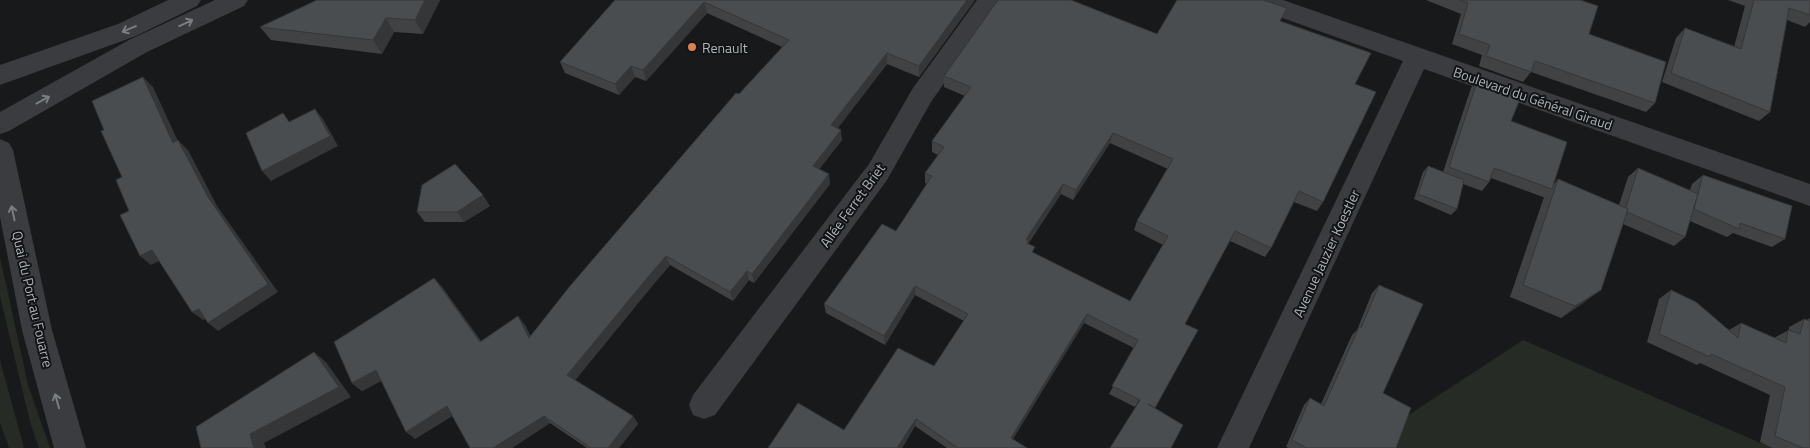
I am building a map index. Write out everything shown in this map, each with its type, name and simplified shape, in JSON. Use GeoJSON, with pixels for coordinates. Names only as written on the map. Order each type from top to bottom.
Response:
{"type":"FeatureCollection","features":[{"type":"Feature","properties":{"kind":"street"},"geometry":{"type":"LineString","coordinates":[[0,75],[127,30],[189,0]]}},
{"type":"Feature","properties":{"kind":"street"},"geometry":{"type":"LineString","coordinates":[[0,124],[138,46],[236,0]]}},
{"type":"Feature","properties":{"kind":"street","name":"Allée Ferret Briet"},"geometry":{"type":"LineString","coordinates":[[704,405],[878,172],[922,95],[990,0]]}},
{"type":"Feature","properties":{"kind":"street","name":"Boulevard du Général Giraud"},"geometry":{"type":"LineString","coordinates":[[1257,0],[1810,195]]}},
{"type":"Feature","properties":{"kind":"street","name":"Avenue Jauzier Koestler"},"geometry":{"type":"LineString","coordinates":[[1233,448],[1417,56]]}},
{"type":"Feature","properties":{"kind":"street","name":"Quai du Port au Fouarre"},"geometry":{"type":"LineString","coordinates":[[0,150],[37,330],[70,448]]}},
{"type":"Feature","properties":{"kind":"shaded area"},"geometry":{"type":"Polygon","coordinates":[[[0,257],[28,385],[50,448],[39,448],[30,422],[0,296],[0,257]]]}},
{"type":"Feature","properties":{"kind":"shaded area"},"geometry":{"type":"Polygon","coordinates":[[[1523,340],[1772,448],[1391,448],[1401,420],[1523,340]]]}},
{"type":"Feature","properties":{"kind":"shaded area"},"geometry":{"type":"Polygon","coordinates":[[[0,360],[24,448],[9,448],[0,423],[0,360]]]}},
{"type":"Feature","properties":{"kind":"building"},"geometry":{"type":"Polygon","coordinates":[[[317,0],[425,0],[415,20],[386,18],[373,40],[260,27],[317,0]]]}},
{"type":"Feature","properties":{"kind":"building"},"geometry":{"type":"Polygon","coordinates":[[[615,0],[967,0],[919,66],[887,53],[831,125],[841,130],[813,166],[829,174],[752,274],[747,271],[730,292],[666,256],[567,375],[633,416],[608,448],[591,448],[544,416],[493,448],[470,448],[447,406],[406,432],[376,370],[352,383],[334,342],[434,278],[480,342],[518,316],[529,338],[570,286],[736,93],[739,94],[789,40],[704,2],[643,70],[631,66],[615,84],[560,62],[615,0]]]}},
{"type":"Feature","properties":{"kind":"building"},"geometry":{"type":"Polygon","coordinates":[[[998,0],[1071,0],[1157,34],[1177,0],[1263,0],[1287,8],[1280,21],[1371,53],[1355,84],[1376,92],[1323,202],[1299,191],[1271,248],[1235,231],[1185,324],[1198,330],[1155,408],[1148,404],[1183,425],[1171,448],[1110,448],[1140,400],[1112,386],[1138,340],[1087,314],[1011,438],[1027,448],[958,448],[916,419],[897,448],[768,448],[798,403],[844,430],[898,348],[934,366],[968,314],[915,286],[884,336],[824,304],[882,224],[896,231],[932,176],[925,173],[944,147],[932,141],[971,87],[944,76],[998,0]],[[1113,133],[1076,190],[1063,184],[1026,239],[1028,240],[1027,243],[1035,247],[1032,252],[1130,301],[1168,236],[1137,221],[1173,159],[1113,133]]]}},
{"type":"Feature","properties":{"kind":"building"},"geometry":{"type":"Polygon","coordinates":[[[1459,0],[1580,0],[1598,6],[1589,34],[1666,62],[1655,103],[1535,61],[1531,72],[1486,56],[1490,45],[1459,34],[1468,3],[1459,0]]]}},
{"type":"Feature","properties":{"kind":"building"},"geometry":{"type":"Polygon","coordinates":[[[1754,0],[1810,0],[1810,15],[1789,8],[1770,112],[1671,73],[1685,28],[1741,49],[1754,0]]]}},
{"type":"Feature","properties":{"kind":"building"},"geometry":{"type":"Polygon","coordinates":[[[143,77],[173,143],[178,140],[208,197],[268,284],[208,323],[199,309],[192,312],[152,250],[140,256],[120,215],[129,211],[116,180],[122,177],[101,131],[104,130],[92,101],[143,77]]]}},
{"type":"Feature","properties":{"kind":"building"},"geometry":{"type":"Polygon","coordinates":[[[1478,79],[1522,94],[1511,121],[1567,142],[1552,189],[1494,168],[1489,182],[1449,167],[1478,79]]]}},
{"type":"Feature","properties":{"kind":"building"},"geometry":{"type":"Polygon","coordinates":[[[315,109],[330,136],[262,171],[246,133],[283,113],[289,122],[315,109]]]}},
{"type":"Feature","properties":{"kind":"building"},"geometry":{"type":"Polygon","coordinates":[[[455,164],[483,195],[457,212],[417,212],[422,185],[455,164]]]}},
{"type":"Feature","properties":{"kind":"building"},"geometry":{"type":"Polygon","coordinates":[[[1428,166],[1464,180],[1457,209],[1418,194],[1428,166]]]}},
{"type":"Feature","properties":{"kind":"building"},"geometry":{"type":"Polygon","coordinates":[[[1638,168],[1698,194],[1685,237],[1627,212],[1628,209],[1626,208],[1638,168]]]}},
{"type":"Feature","properties":{"kind":"building"},"geometry":{"type":"Polygon","coordinates":[[[1703,175],[1792,206],[1785,239],[1740,223],[1739,229],[1694,209],[1703,175]]]}},
{"type":"Feature","properties":{"kind":"building"},"geometry":{"type":"Polygon","coordinates":[[[1558,179],[1628,209],[1601,290],[1575,306],[1523,285],[1558,179]]]}},
{"type":"Feature","properties":{"kind":"building"},"geometry":{"type":"Polygon","coordinates":[[[1379,285],[1423,304],[1383,393],[1411,408],[1396,448],[1305,448],[1292,440],[1310,398],[1324,406],[1379,285]]]}},
{"type":"Feature","properties":{"kind":"building"},"geometry":{"type":"Polygon","coordinates":[[[1671,290],[1696,302],[1738,338],[1741,323],[1786,343],[1788,330],[1800,334],[1804,319],[1810,321],[1810,448],[1803,448],[1775,436],[1785,387],[1711,354],[1710,357],[1659,334],[1671,290]]]}},
{"type":"Feature","properties":{"kind":"building"},"geometry":{"type":"Polygon","coordinates":[[[314,352],[339,387],[250,434],[254,448],[201,448],[196,427],[314,352]]]}},
{"type":"Feature","properties":{"kind":"place","name":"Renault"},"geometry":{"type":"Point","coordinates":[692,47]}}]}
